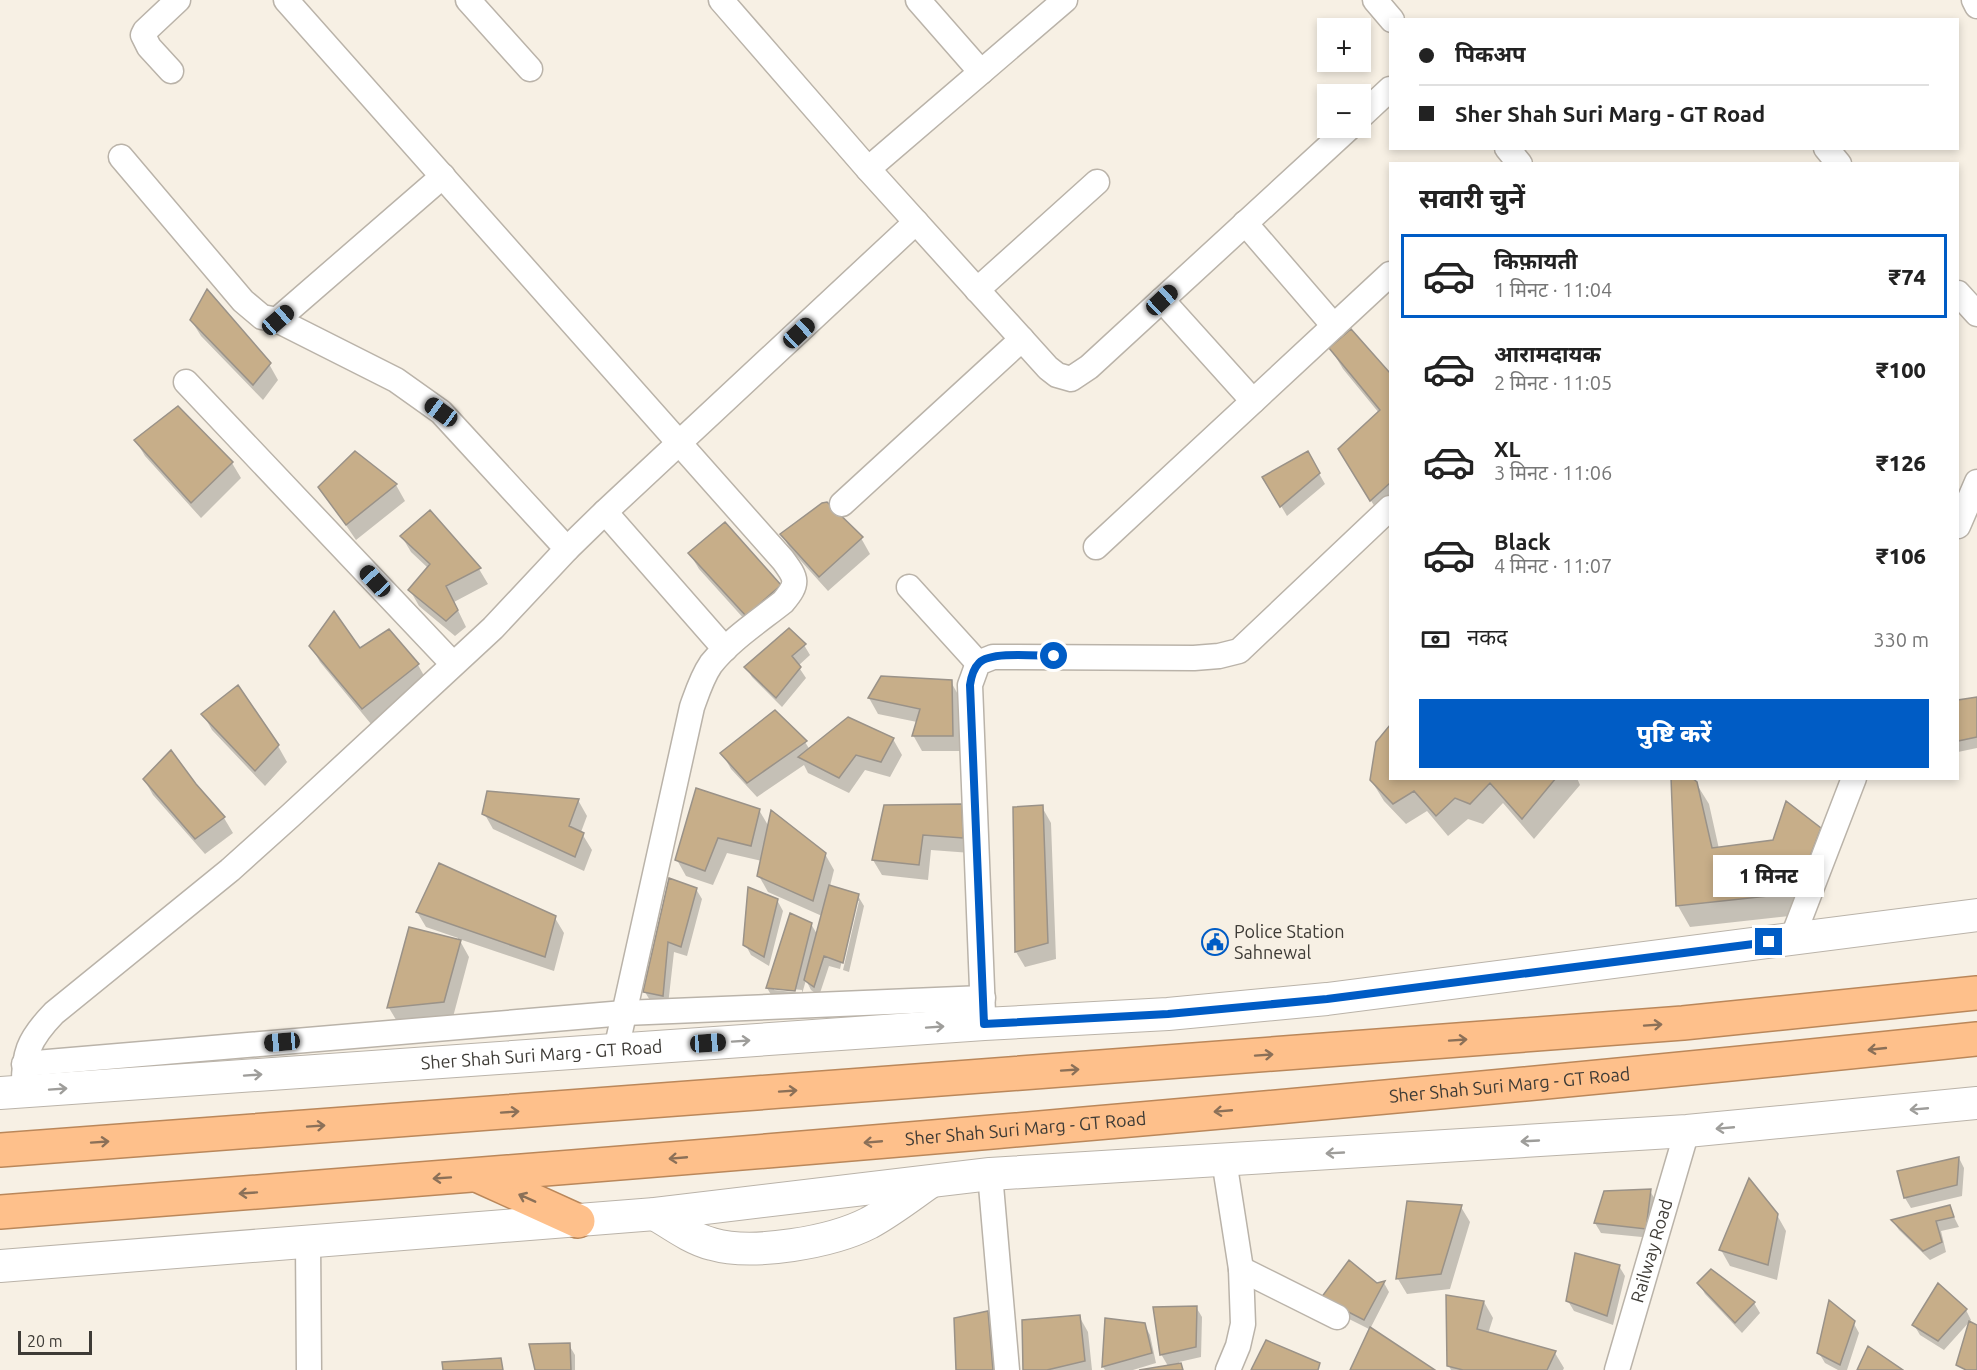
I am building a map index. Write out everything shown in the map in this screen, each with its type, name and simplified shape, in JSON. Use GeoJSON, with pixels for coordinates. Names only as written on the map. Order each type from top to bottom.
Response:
{"type":"FeatureCollection","features":[{"type":"Feature","properties":{"kind":"highway"},"geometry":{"type":"LineString","coordinates":[[0,1150],[1683,1023],[1977,993]]}},
{"type":"Feature","properties":{"kind":"highway","name":"Sher Shah Suri Marg - GT Road"},"geometry":{"type":"LineString","coordinates":[[0,1212],[1015,1130],[1686,1070],[1977,1039]]}},
{"type":"Feature","properties":{"kind":"highway"},"geometry":{"type":"LineString","coordinates":[[477,1175],[578,1221]]}},
{"type":"Feature","properties":{"kind":"street"},"geometry":{"type":"LineString","coordinates":[[171,71],[149,47],[143,35],[178,0]]}},
{"type":"Feature","properties":{"kind":"street"},"geometry":{"type":"LineString","coordinates":[[286,0],[681,443],[794,574],[793,588],[783,602],[725,649],[710,666],[699,686],[692,707],[616,1050]]}},
{"type":"Feature","properties":{"kind":"street"},"geometry":{"type":"LineString","coordinates":[[918,0],[981,72]]}},
{"type":"Feature","properties":{"kind":"street"},"geometry":{"type":"LineString","coordinates":[[868,169],[1065,0]]}},
{"type":"Feature","properties":{"kind":"street"},"geometry":{"type":"LineString","coordinates":[[1375,0],[1390,18]]}},
{"type":"Feature","properties":{"kind":"street"},"geometry":{"type":"LineString","coordinates":[[1974,0],[1977,6]]}},
{"type":"Feature","properties":{"kind":"street"},"geometry":{"type":"LineString","coordinates":[[725,1],[868,169],[977,290],[1057,375],[1071,379],[1089,367],[1338,138]]}},
{"type":"Feature","properties":{"kind":"street"},"geometry":{"type":"LineString","coordinates":[[478,3],[530,69]]}},
{"type":"Feature","properties":{"kind":"street"},"geometry":{"type":"LineString","coordinates":[[1371,107],[1389,90]]}},
{"type":"Feature","properties":{"kind":"street"},"geometry":{"type":"LineString","coordinates":[[1828,150],[1837,162]]}},
{"type":"Feature","properties":{"kind":"street"},"geometry":{"type":"LineString","coordinates":[[121,157],[243,301],[262,317],[278,320],[396,380],[441,412],[567,549]]}},
{"type":"Feature","properties":{"kind":"street"},"geometry":{"type":"LineString","coordinates":[[278,320],[443,176]]}},
{"type":"Feature","properties":{"kind":"street"},"geometry":{"type":"LineString","coordinates":[[977,290],[1097,182]]}},
{"type":"Feature","properties":{"kind":"street"},"geometry":{"type":"LineString","coordinates":[[916,222],[605,512],[567,549],[513,608],[230,870],[54,1014],[28,1045],[16,1083],[540,1020],[624,1013],[983,1011],[970,685],[978,663],[993,657],[1007,656],[1194,658],[1219,656],[1239,651],[1389,509]]}},
{"type":"Feature","properties":{"kind":"street"},"geometry":{"type":"LineString","coordinates":[[1245,223],[1334,326]]}},
{"type":"Feature","properties":{"kind":"street"},"geometry":{"type":"LineString","coordinates":[[1096,547],[1389,275]]}},
{"type":"Feature","properties":{"kind":"street"},"geometry":{"type":"LineString","coordinates":[[1959,294],[1977,314]]}},
{"type":"Feature","properties":{"kind":"street"},"geometry":{"type":"LineString","coordinates":[[1162,300],[1253,401]]}},
{"type":"Feature","properties":{"kind":"street"},"geometry":{"type":"LineString","coordinates":[[842,504],[1022,339]]}},
{"type":"Feature","properties":{"kind":"street"},"geometry":{"type":"LineString","coordinates":[[186,382],[453,664]]}},
{"type":"Feature","properties":{"kind":"street"},"geometry":{"type":"LineString","coordinates":[[1959,524],[1977,482]]}},
{"type":"Feature","properties":{"kind":"street"},"geometry":{"type":"LineString","coordinates":[[605,512],[725,649]]}},
{"type":"Feature","properties":{"kind":"street"},"geometry":{"type":"LineString","coordinates":[[909,587],[978,663]]}},
{"type":"Feature","properties":{"kind":"street"},"geometry":{"type":"LineString","coordinates":[[1792,939],[1853,780]]}},
{"type":"Feature","properties":{"kind":"street","name":"Sher Shah Suri Marg - GT Road"},"geometry":{"type":"LineString","coordinates":[[16,1083],[616,1050],[983,1011],[1168,1014],[1327,999],[1977,915]]}},
{"type":"Feature","properties":{"kind":"street"},"geometry":{"type":"LineString","coordinates":[[538,1055],[540,1020]]}},
{"type":"Feature","properties":{"kind":"street"},"geometry":{"type":"LineString","coordinates":[[0,1266],[655,1214],[990,1174],[1687,1131],[1977,1103]]}},
{"type":"Feature","properties":{"kind":"street","name":"Railway Road"},"geometry":{"type":"LineString","coordinates":[[1617,1370],[1687,1131]]}},
{"type":"Feature","properties":{"kind":"street"},"geometry":{"type":"LineString","coordinates":[[1224,1160],[1241,1269],[1243,1324],[1238,1346],[1228,1370]]}},
{"type":"Feature","properties":{"kind":"street"},"geometry":{"type":"LineString","coordinates":[[990,1174],[1007,1370]]}},
{"type":"Feature","properties":{"kind":"street"},"geometry":{"type":"LineString","coordinates":[[655,1214],[692,1236],[712,1244],[740,1249],[783,1246],[838,1236],[867,1224],[890,1211],[931,1181]]}},
{"type":"Feature","properties":{"kind":"street"},"geometry":{"type":"LineString","coordinates":[[308,1242],[309,1370]]}},
{"type":"Feature","properties":{"kind":"street"},"geometry":{"type":"LineString","coordinates":[[1241,1269],[1337,1317]]}},
{"type":"Feature","properties":{"kind":"building"},"geometry":{"type":"Polygon","coordinates":[[[207,289],[271,363],[253,385],[190,320],[207,289]]]}},
{"type":"Feature","properties":{"kind":"building"},"geometry":{"type":"Polygon","coordinates":[[[1351,329],[1389,372],[1389,484],[1370,501],[1338,449],[1380,410],[1329,348],[1351,329]]]}},
{"type":"Feature","properties":{"kind":"building"},"geometry":{"type":"Polygon","coordinates":[[[178,406],[233,462],[191,503],[134,440],[178,406]]]}},
{"type":"Feature","properties":{"kind":"building"},"geometry":{"type":"Polygon","coordinates":[[[355,451],[397,484],[346,525],[318,487],[355,451]]]}},
{"type":"Feature","properties":{"kind":"building"},"geometry":{"type":"Polygon","coordinates":[[[1308,451],[1320,473],[1280,507],[1262,477],[1308,451]]]}},
{"type":"Feature","properties":{"kind":"building"},"geometry":{"type":"Polygon","coordinates":[[[827,502],[863,537],[819,577],[780,534],[822,503],[827,502]]]}},
{"type":"Feature","properties":{"kind":"building"},"geometry":{"type":"Polygon","coordinates":[[[430,510],[481,568],[446,586],[458,610],[446,621],[408,590],[430,564],[400,536],[430,510]]]}},
{"type":"Feature","properties":{"kind":"building"},"geometry":{"type":"Polygon","coordinates":[[[725,522],[781,585],[746,616],[688,553],[725,522]]]}},
{"type":"Feature","properties":{"kind":"building"},"geometry":{"type":"Polygon","coordinates":[[[334,611],[360,648],[389,629],[419,664],[362,709],[309,646],[334,611]]]}},
{"type":"Feature","properties":{"kind":"building"},"geometry":{"type":"Polygon","coordinates":[[[789,628],[806,644],[792,656],[801,667],[776,698],[744,667],[789,628]]]}},
{"type":"Feature","properties":{"kind":"building"},"geometry":{"type":"Polygon","coordinates":[[[881,676],[952,680],[953,736],[912,736],[920,709],[868,698],[881,676]]]}},
{"type":"Feature","properties":{"kind":"building"},"geometry":{"type":"Polygon","coordinates":[[[238,685],[279,745],[255,771],[201,714],[238,685]]]}},
{"type":"Feature","properties":{"kind":"building"},"geometry":{"type":"Polygon","coordinates":[[[1977,697],[1977,737],[1959,741],[1959,700],[1977,697]]]}},
{"type":"Feature","properties":{"kind":"building"},"geometry":{"type":"Polygon","coordinates":[[[775,710],[807,741],[747,783],[720,753],[775,710]]]}},
{"type":"Feature","properties":{"kind":"building"},"geometry":{"type":"Polygon","coordinates":[[[848,717],[894,738],[881,762],[856,755],[839,778],[798,757],[848,717]]]}},
{"type":"Feature","properties":{"kind":"building"},"geometry":{"type":"Polygon","coordinates":[[[1389,726],[1389,780],[1554,780],[1522,819],[1490,783],[1470,804],[1455,798],[1436,816],[1414,791],[1393,804],[1370,780],[1376,742],[1389,726]]]}},
{"type":"Feature","properties":{"kind":"building"},"geometry":{"type":"Polygon","coordinates":[[[171,750],[196,784],[225,817],[195,839],[143,779],[171,750]]]}},
{"type":"Feature","properties":{"kind":"building"},"geometry":{"type":"Polygon","coordinates":[[[1671,780],[1694,780],[1697,782],[1712,848],[1773,840],[1786,801],[1821,828],[1796,893],[1676,906],[1671,780]]]}},
{"type":"Feature","properties":{"kind":"building"},"geometry":{"type":"Polygon","coordinates":[[[696,788],[760,809],[751,846],[718,838],[705,871],[675,860],[696,788]]]}},
{"type":"Feature","properties":{"kind":"building"},"geometry":{"type":"Polygon","coordinates":[[[487,791],[579,799],[569,826],[584,833],[575,857],[482,814],[487,791]]]}},
{"type":"Feature","properties":{"kind":"building"},"geometry":{"type":"Polygon","coordinates":[[[962,804],[963,838],[923,835],[919,865],[872,860],[884,805],[962,804]]]}},
{"type":"Feature","properties":{"kind":"building"},"geometry":{"type":"Polygon","coordinates":[[[1043,805],[1048,943],[1015,952],[1013,807],[1043,805]]]}},
{"type":"Feature","properties":{"kind":"building"},"geometry":{"type":"Polygon","coordinates":[[[771,810],[826,853],[813,901],[757,876],[771,810]]]}},
{"type":"Feature","properties":{"kind":"building"},"geometry":{"type":"Polygon","coordinates":[[[439,863],[556,916],[545,957],[416,912],[439,863]]]}},
{"type":"Feature","properties":{"kind":"building"},"geometry":{"type":"Polygon","coordinates":[[[669,878],[697,888],[681,947],[668,942],[663,996],[643,992],[669,878]]]}},
{"type":"Feature","properties":{"kind":"building"},"geometry":{"type":"Polygon","coordinates":[[[829,885],[859,894],[843,963],[824,956],[814,987],[804,980],[829,885]]]}},
{"type":"Feature","properties":{"kind":"building"},"geometry":{"type":"Polygon","coordinates":[[[748,887],[778,899],[764,957],[743,945],[748,887]]]}},
{"type":"Feature","properties":{"kind":"building"},"geometry":{"type":"Polygon","coordinates":[[[790,913],[812,923],[795,991],[766,988],[790,913]]]}},
{"type":"Feature","properties":{"kind":"building"},"geometry":{"type":"Polygon","coordinates":[[[409,927],[461,940],[444,1002],[387,1008],[409,927]]]}},
{"type":"Feature","properties":{"kind":"building"},"geometry":{"type":"Polygon","coordinates":[[[1959,1157],[1957,1185],[1904,1198],[1897,1171],[1959,1157]]]}},
{"type":"Feature","properties":{"kind":"building"},"geometry":{"type":"Polygon","coordinates":[[[1749,1178],[1778,1214],[1768,1265],[1719,1250],[1749,1178]]]}},
{"type":"Feature","properties":{"kind":"building"},"geometry":{"type":"Polygon","coordinates":[[[1651,1189],[1646,1229],[1594,1223],[1604,1191],[1651,1189]]]}},
{"type":"Feature","properties":{"kind":"building"},"geometry":{"type":"Polygon","coordinates":[[[1407,1201],[1462,1205],[1441,1274],[1396,1279],[1407,1201]]]}},
{"type":"Feature","properties":{"kind":"building"},"geometry":{"type":"Polygon","coordinates":[[[1950,1205],[1954,1217],[1936,1221],[1942,1242],[1923,1251],[1891,1220],[1950,1205]]]}},
{"type":"Feature","properties":{"kind":"building"},"geometry":{"type":"Polygon","coordinates":[[[1575,1253],[1620,1265],[1607,1316],[1566,1301],[1575,1253]]]}},
{"type":"Feature","properties":{"kind":"building"},"geometry":{"type":"Polygon","coordinates":[[[1349,1260],[1377,1283],[1385,1281],[1364,1320],[1321,1298],[1349,1260]]]}},
{"type":"Feature","properties":{"kind":"building"},"geometry":{"type":"Polygon","coordinates":[[[1711,1269],[1755,1302],[1735,1323],[1697,1283],[1711,1269]]]}},
{"type":"Feature","properties":{"kind":"building"},"geometry":{"type":"Polygon","coordinates":[[[1938,1283],[1967,1309],[1938,1341],[1912,1325],[1938,1283]]]}},
{"type":"Feature","properties":{"kind":"building"},"geometry":{"type":"Polygon","coordinates":[[[1446,1295],[1484,1301],[1477,1329],[1556,1351],[1547,1370],[1463,1370],[1447,1366],[1446,1295]]]}},
{"type":"Feature","properties":{"kind":"building"},"geometry":{"type":"Polygon","coordinates":[[[1829,1300],[1855,1321],[1840,1365],[1817,1353],[1829,1300]]]}},
{"type":"Feature","properties":{"kind":"building"},"geometry":{"type":"Polygon","coordinates":[[[1197,1306],[1196,1347],[1160,1355],[1153,1307],[1197,1306]]]}},
{"type":"Feature","properties":{"kind":"building"},"geometry":{"type":"Polygon","coordinates":[[[988,1311],[993,1370],[956,1370],[954,1318],[988,1311]]]}},
{"type":"Feature","properties":{"kind":"building"},"geometry":{"type":"Polygon","coordinates":[[[1080,1315],[1085,1361],[1047,1370],[1023,1370],[1022,1320],[1080,1315]]]}},
{"type":"Feature","properties":{"kind":"building"},"geometry":{"type":"Polygon","coordinates":[[[1105,1318],[1145,1323],[1152,1353],[1102,1367],[1105,1318]]]}},
{"type":"Feature","properties":{"kind":"building"},"geometry":{"type":"Polygon","coordinates":[[[1969,1321],[1977,1325],[1977,1370],[1966,1370],[1956,1365],[1969,1321]]]}},
{"type":"Feature","properties":{"kind":"building"},"geometry":{"type":"Polygon","coordinates":[[[1370,1327],[1435,1370],[1350,1370],[1370,1327]]]}},
{"type":"Feature","properties":{"kind":"building"},"geometry":{"type":"Polygon","coordinates":[[[1266,1340],[1320,1363],[1318,1370],[1251,1370],[1266,1340]]]}},
{"type":"Feature","properties":{"kind":"building"},"geometry":{"type":"Polygon","coordinates":[[[570,1343],[571,1370],[535,1370],[529,1344],[570,1343]]]}},
{"type":"Feature","properties":{"kind":"building"},"geometry":{"type":"Polygon","coordinates":[[[1868,1346],[1903,1370],[1857,1370],[1868,1346]]]}},
{"type":"Feature","properties":{"kind":"building"},"geometry":{"type":"Polygon","coordinates":[[[501,1358],[503,1370],[443,1370],[442,1362],[501,1358]]]}},
{"type":"Feature","properties":{"kind":"building"},"geometry":{"type":"Polygon","coordinates":[[[1181,1363],[1183,1370],[1139,1370],[1181,1363]]]}},
{"type":"Feature","properties":{"kind":"place","name":"Police Station Sahnewal"},"geometry":{"type":"Point","coordinates":[1215,942]}},
{"type":"Feature","properties":{"kind":"route"},"geometry":{"type":"LineString","coordinates":[[1054,656],[1007,656],[985,659],[978,663],[970,685],[984,1024],[1168,1014],[1327,999],[1769,942]]}}]}
